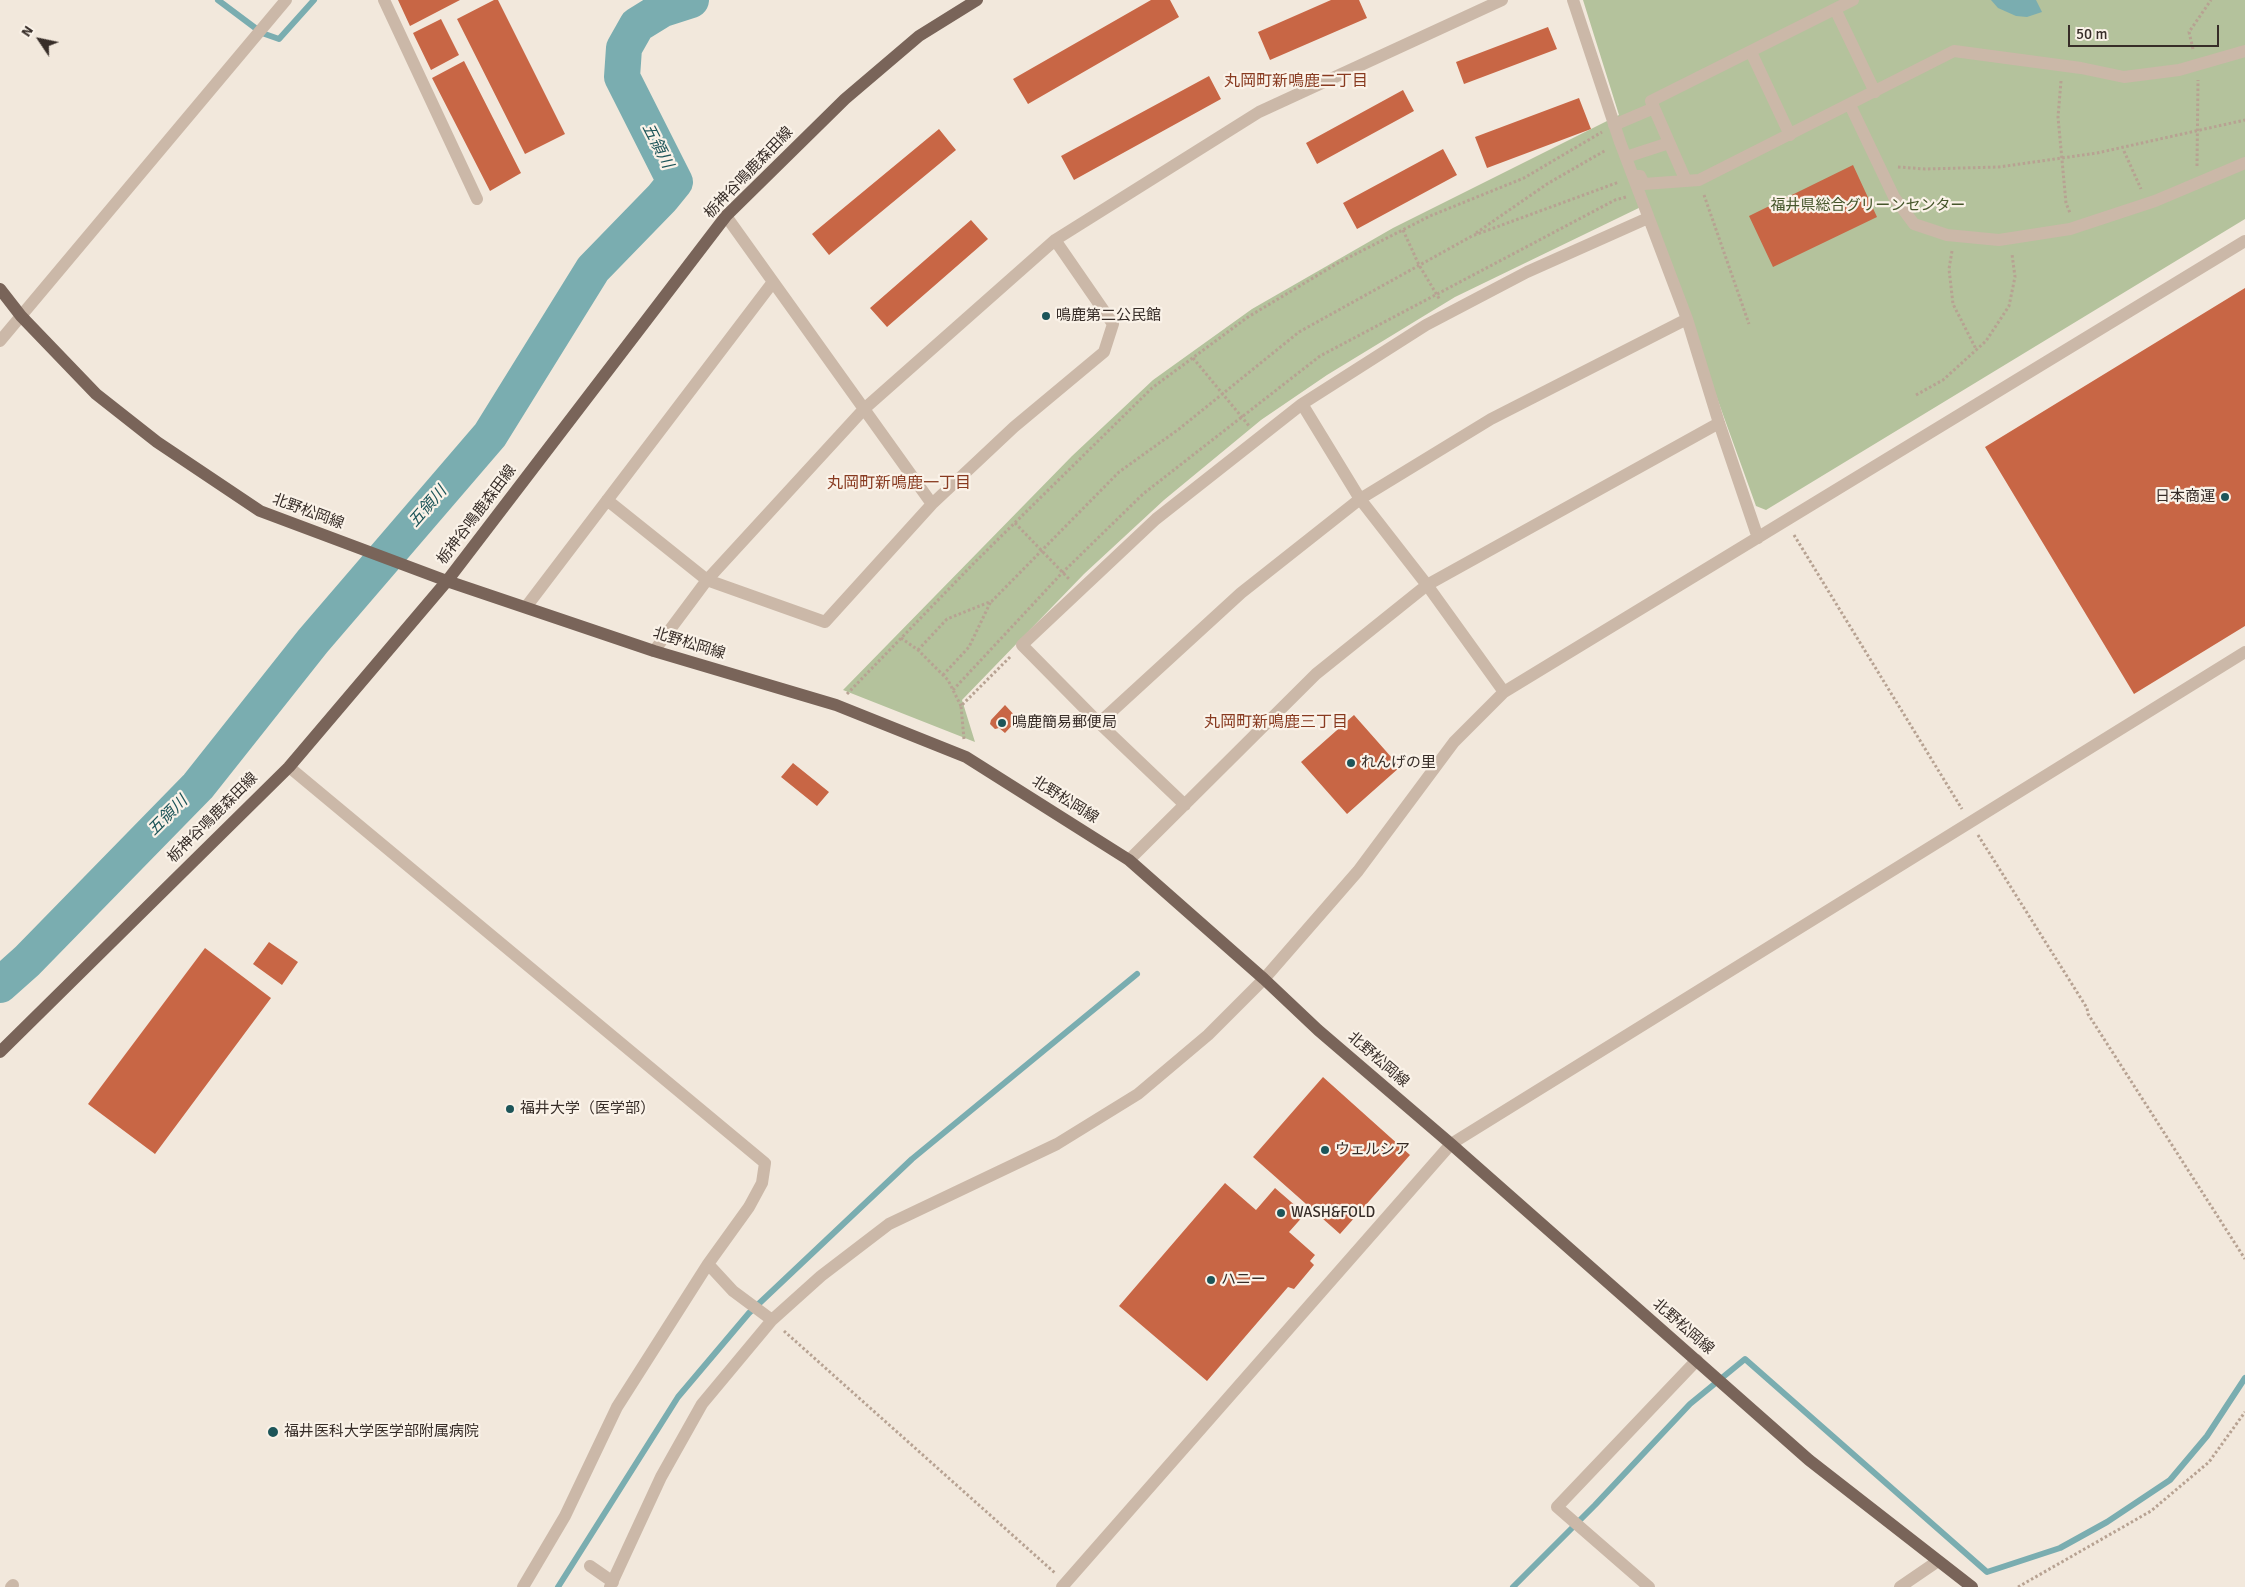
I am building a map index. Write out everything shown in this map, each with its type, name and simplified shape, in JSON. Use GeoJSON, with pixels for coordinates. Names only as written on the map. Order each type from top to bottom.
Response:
{"type":"FeatureCollection","features":[{"type":"Feature","properties":{"kind":"main road","name":"栃神谷鳴鹿森田線"},"geometry":{"type":"LineString","coordinates":[[0,1052],[289,767],[447,581],[726,216],[845,99],[919,36],[977,0]]}},
{"type":"Feature","properties":{"kind":"main road","name":"北野松岡線"},"geometry":{"type":"LineString","coordinates":[[0,289],[21,316],[96,394],[157,442],[260,511],[413,569],[526,608],[654,651],[836,705],[966,757],[1129,860],[1264,979],[1318,1030],[1451,1144],[1809,1460],[1972,1587]]}},
{"type":"Feature","properties":{"kind":"street"},"geometry":{"type":"LineString","coordinates":[[0,341],[286,0]]}},
{"type":"Feature","properties":{"kind":"street"},"geometry":{"type":"LineString","coordinates":[[384,0],[476,199]]}},
{"type":"Feature","properties":{"kind":"street"},"geometry":{"type":"LineString","coordinates":[[654,651],[707,580],[864,408],[1054,240],[1259,112],[1502,0]]}},
{"type":"Feature","properties":{"kind":"street"},"geometry":{"type":"LineString","coordinates":[[1573,0],[1620,142],[1687,319],[1718,423],[1758,538]]}},
{"type":"Feature","properties":{"kind":"street"},"geometry":{"type":"LineString","coordinates":[[1692,181],[1669,143],[1651,101],[1853,0]]}},
{"type":"Feature","properties":{"kind":"street"},"geometry":{"type":"LineString","coordinates":[[1835,9],[1875,92]]}},
{"type":"Feature","properties":{"kind":"street"},"geometry":{"type":"LineString","coordinates":[[1633,176],[1640,176],[1644,184],[1692,181],[1790,135],[1954,51],[2063,65],[2124,77],[2179,70],[2245,51]]}},
{"type":"Feature","properties":{"kind":"street"},"geometry":{"type":"LineString","coordinates":[[1751,52],[1790,135]]}},
{"type":"Feature","properties":{"kind":"street"},"geometry":{"type":"LineString","coordinates":[[1850,105],[1894,197],[1914,224],[1954,236],[1999,240],[2076,227],[2147,203],[2245,163]]}},
{"type":"Feature","properties":{"kind":"street"},"geometry":{"type":"LineString","coordinates":[[1614,125],[1654,108]]}},
{"type":"Feature","properties":{"kind":"street"},"geometry":{"type":"LineString","coordinates":[[1626,157],[1669,143]]}},
{"type":"Feature","properties":{"kind":"street"},"geometry":{"type":"LineString","coordinates":[[726,216],[932,504]]}},
{"type":"Feature","properties":{"kind":"street"},"geometry":{"type":"LineString","coordinates":[[1185,805],[1099,723],[1022,645],[1156,519],[1302,404],[1426,325],[1527,272],[1648,218]]}},
{"type":"Feature","properties":{"kind":"street"},"geometry":{"type":"LineString","coordinates":[[607,500],[707,580],[825,622],[932,504],[1014,426],[1104,352],[1113,324],[1054,240]]}},
{"type":"Feature","properties":{"kind":"street"},"geometry":{"type":"LineString","coordinates":[[590,1566],[612,1584],[661,1477],[702,1404],[772,1320],[821,1276],[889,1224],[1057,1144],[1138,1094],[1208,1035],[1264,979],[1358,871],[1454,742],[1504,692],[2245,241]]}},
{"type":"Feature","properties":{"kind":"street"},"geometry":{"type":"LineString","coordinates":[[526,608],[773,282]]}},
{"type":"Feature","properties":{"kind":"street"},"geometry":{"type":"LineString","coordinates":[[1099,723],[1241,593],[1360,499],[1491,419],[1687,319]]}},
{"type":"Feature","properties":{"kind":"street"},"geometry":{"type":"LineString","coordinates":[[1302,404],[1360,499],[1427,585],[1504,692]]}},
{"type":"Feature","properties":{"kind":"street"},"geometry":{"type":"LineString","coordinates":[[1129,860],[1316,674],[1427,585],[1718,423]]}},
{"type":"Feature","properties":{"kind":"street"},"geometry":{"type":"LineString","coordinates":[[1066,1585],[1451,1144],[2245,652]]}},
{"type":"Feature","properties":{"kind":"street"},"geometry":{"type":"LineString","coordinates":[[289,767],[765,1163],[762,1183],[749,1207],[708,1264],[617,1406],[565,1516],[522,1587]]}},
{"type":"Feature","properties":{"kind":"street"},"geometry":{"type":"LineString","coordinates":[[708,1264],[733,1291],[772,1320]]}},
{"type":"Feature","properties":{"kind":"street"},"geometry":{"type":"LineString","coordinates":[[1642,1585],[1557,1507],[1697,1360]]}},
{"type":"Feature","properties":{"kind":"street"},"geometry":{"type":"LineString","coordinates":[[1900,1587],[1938,1561]]}},
{"type":"Feature","properties":{"kind":"path"},"geometry":{"type":"LineString","coordinates":[[2195,184],[2199,130],[2197,64],[2189,32],[2211,0]]}},
{"type":"Feature","properties":{"kind":"path"},"geometry":{"type":"LineString","coordinates":[[2063,65],[2058,117],[2066,203],[2076,227]]}},
{"type":"Feature","properties":{"kind":"path"},"geometry":{"type":"LineString","coordinates":[[1878,165],[1925,169],[1998,167],[2097,153],[2245,120]]}},
{"type":"Feature","properties":{"kind":"path"},"geometry":{"type":"LineString","coordinates":[[836,705],[1015,523],[1152,388],[1248,317],[1338,262],[1430,216],[1524,178],[1614,125]]}},
{"type":"Feature","properties":{"kind":"path"},"geometry":{"type":"LineString","coordinates":[[943,675],[969,647],[992,600],[1120,472],[1179,429],[1299,332],[1472,236],[1547,184],[1620,142]]}},
{"type":"Feature","properties":{"kind":"path"},"geometry":{"type":"LineString","coordinates":[[2124,151],[2147,203]]}},
{"type":"Feature","properties":{"kind":"path"},"geometry":{"type":"LineString","coordinates":[[1472,236],[1633,176]]}},
{"type":"Feature","properties":{"kind":"path"},"geometry":{"type":"LineString","coordinates":[[1692,181],[1749,324]]}},
{"type":"Feature","properties":{"kind":"path"},"geometry":{"type":"LineString","coordinates":[[1403,230],[1419,265],[1447,314]]}},
{"type":"Feature","properties":{"kind":"path"},"geometry":{"type":"LineString","coordinates":[[1954,236],[1949,269],[1953,304],[1976,350]]}},
{"type":"Feature","properties":{"kind":"path"},"geometry":{"type":"LineString","coordinates":[[1916,395],[1943,380],[1986,341],[2010,306],[2015,277],[2010,238]]}},
{"type":"Feature","properties":{"kind":"path"},"geometry":{"type":"LineString","coordinates":[[1193,358],[1259,437]]}},
{"type":"Feature","properties":{"kind":"path"},"geometry":{"type":"LineString","coordinates":[[1786,521],[1970,823],[2087,1008],[2088,1014],[2245,1259]]}},
{"type":"Feature","properties":{"kind":"path"},"geometry":{"type":"LineString","coordinates":[[1015,523],[1080,590]]}},
{"type":"Feature","properties":{"kind":"path"},"geometry":{"type":"LineString","coordinates":[[918,650],[947,619],[992,600]]}},
{"type":"Feature","properties":{"kind":"path"},"geometry":{"type":"LineString","coordinates":[[901,638],[918,650],[948,680],[961,706],[966,757]]}},
{"type":"Feature","properties":{"kind":"path"},"geometry":{"type":"LineString","coordinates":[[961,706],[1022,645]]}},
{"type":"Feature","properties":{"kind":"path"},"geometry":{"type":"LineString","coordinates":[[772,1320],[1066,1585]]}},
{"type":"Feature","properties":{"kind":"path"},"geometry":{"type":"LineString","coordinates":[[2018,1587],[2151,1511],[2209,1462],[2245,1412]]}},
{"type":"Feature","properties":{"kind":"green space","name":"福井県総合グリーンセンター"},"geometry":{"type":"Polygon","coordinates":[[[1583,0],[2245,0],[2245,219],[1766,510],[1756,506],[1647,204],[1455,297],[1327,375],[1261,420],[1164,500],[1084,574],[962,700],[975,742],[843,690],[1072,456],[1153,380],[1252,309],[1393,228],[1619,115],[1583,0]]]}},
{"type":"Feature","properties":{"kind":"water"},"geometry":{"type":"Polygon","coordinates":[[[1991,0],[2036,0],[2042,12],[2027,17],[2016,16],[1998,8],[1991,0]]]}},
{"type":"Feature","properties":{"kind":"building"},"geometry":{"type":"Polygon","coordinates":[[[398,0],[460,0],[410,26],[398,0]]]}},
{"type":"Feature","properties":{"kind":"building"},"geometry":{"type":"Polygon","coordinates":[[[494,0],[498,0],[565,134],[525,154],[457,19],[494,0]]]}},
{"type":"Feature","properties":{"kind":"building"},"geometry":{"type":"Polygon","coordinates":[[[1151,0],[1170,0],[1179,17],[1028,104],[1013,79],[1151,0]]]}},
{"type":"Feature","properties":{"kind":"building"},"geometry":{"type":"Polygon","coordinates":[[[1331,0],[1359,0],[1367,18],[1270,60],[1258,32],[1331,0]]]}},
{"type":"Feature","properties":{"kind":"building"},"geometry":{"type":"Polygon","coordinates":[[[441,19],[459,55],[431,70],[413,33],[441,19]]]}},
{"type":"Feature","properties":{"kind":"building"},"geometry":{"type":"Polygon","coordinates":[[[1548,27],[1557,49],[1464,84],[1456,62],[1548,27]]]}},
{"type":"Feature","properties":{"kind":"building"},"geometry":{"type":"Polygon","coordinates":[[[464,61],[521,173],[490,191],[432,78],[464,61]]]}},
{"type":"Feature","properties":{"kind":"building"},"geometry":{"type":"Polygon","coordinates":[[[1209,76],[1221,99],[1074,180],[1061,156],[1209,76]]]}},
{"type":"Feature","properties":{"kind":"building"},"geometry":{"type":"Polygon","coordinates":[[[1403,90],[1414,111],[1317,164],[1306,143],[1403,90]]]}},
{"type":"Feature","properties":{"kind":"building"},"geometry":{"type":"Polygon","coordinates":[[[1579,98],[1591,129],[1487,168],[1475,137],[1579,98]]]}},
{"type":"Feature","properties":{"kind":"building"},"geometry":{"type":"Polygon","coordinates":[[[939,129],[956,150],[829,255],[812,234],[939,129]]]}},
{"type":"Feature","properties":{"kind":"building"},"geometry":{"type":"Polygon","coordinates":[[[1443,149],[1457,175],[1357,229],[1343,203],[1443,149]]]}},
{"type":"Feature","properties":{"kind":"building"},"geometry":{"type":"Polygon","coordinates":[[[1853,165],[1877,217],[1773,267],[1749,216],[1853,165]]]}},
{"type":"Feature","properties":{"kind":"building"},"geometry":{"type":"Polygon","coordinates":[[[971,220],[988,239],[887,327],[870,308],[971,220]]]}},
{"type":"Feature","properties":{"kind":"building"},"geometry":{"type":"Polygon","coordinates":[[[2245,288],[2245,626],[2134,694],[1985,447],[2245,288]]]}},
{"type":"Feature","properties":{"kind":"building"},"geometry":{"type":"Polygon","coordinates":[[[1005,705],[1018,719],[1005,733],[999,728],[995,729],[990,724],[991,720],[1005,705]]]}},
{"type":"Feature","properties":{"kind":"building"},"geometry":{"type":"Polygon","coordinates":[[[1354,715],[1400,767],[1347,814],[1301,762],[1354,715]]]}},
{"type":"Feature","properties":{"kind":"building"},"geometry":{"type":"Polygon","coordinates":[[[793,763],[829,792],[817,806],[781,777],[793,763]]]}},
{"type":"Feature","properties":{"kind":"building"},"geometry":{"type":"Polygon","coordinates":[[[269,942],[298,962],[282,985],[253,964],[269,942]]]}},
{"type":"Feature","properties":{"kind":"building"},"geometry":{"type":"Polygon","coordinates":[[[205,948],[271,998],[155,1154],[88,1104],[205,948]]]}},
{"type":"Feature","properties":{"kind":"building"},"geometry":{"type":"Polygon","coordinates":[[[1323,1077],[1410,1155],[1340,1234],[1253,1157],[1323,1077]]]}},
{"type":"Feature","properties":{"kind":"building"},"geometry":{"type":"Polygon","coordinates":[[[1225,1183],[1256,1210],[1275,1188],[1305,1214],[1289,1232],[1315,1255],[1310,1261],[1314,1265],[1294,1289],[1288,1287],[1207,1381],[1119,1306],[1225,1183]]]}},
{"type":"Feature","properties":{"kind":"waterway"},"geometry":{"type":"LineString","coordinates":[[218,0],[262,33],[279,39],[314,0]]}},
{"type":"Feature","properties":{"kind":"waterway","name":"五領川"},"geometry":{"type":"LineString","coordinates":[[0,985],[27,961],[198,786],[313,641],[490,435],[593,269],[662,198],[675,182],[622,77],[624,48],[637,25],[663,9],[691,0]]}},
{"type":"Feature","properties":{"kind":"waterway"},"geometry":{"type":"LineString","coordinates":[[558,1587],[678,1397],[749,1313],[912,1159],[1137,974]]}},
{"type":"Feature","properties":{"kind":"waterway"},"geometry":{"type":"LineString","coordinates":[[1513,1587],[1595,1505],[1690,1404],[1745,1359],[1987,1572],[2060,1548],[2107,1522],[2170,1480],[2207,1436],[2245,1378]]}},
{"type":"Feature","properties":{"kind":"place","name":"鳴鹿第二公民館"},"geometry":{"type":"Point","coordinates":[1046,316]}},
{"type":"Feature","properties":{"kind":"place","name":"日本商運"},"geometry":{"type":"Point","coordinates":[2225,497]}},
{"type":"Feature","properties":{"kind":"place","name":"鳴鹿簡易郵便局"},"geometry":{"type":"Point","coordinates":[1002,723]}},
{"type":"Feature","properties":{"kind":"place","name":"れんげの里"},"geometry":{"type":"Point","coordinates":[1351,763]}},
{"type":"Feature","properties":{"kind":"place","name":"福井大学（医学部）"},"geometry":{"type":"Point","coordinates":[510,1109]}},
{"type":"Feature","properties":{"kind":"place","name":"ウェルシア"},"geometry":{"type":"Point","coordinates":[1325,1150]}},
{"type":"Feature","properties":{"kind":"place","name":"WASH&FOLD"},"geometry":{"type":"Point","coordinates":[1281,1213]}},
{"type":"Feature","properties":{"kind":"place","name":"ハニー"},"geometry":{"type":"Point","coordinates":[1211,1280]}},
{"type":"Feature","properties":{"kind":"place","name":"福井医科大学医学部附属病院"},"geometry":{"type":"Point","coordinates":[273,1432]}},
{"type":"Feature","properties":{"kind":"district","name":"丸岡町新鳴鹿二丁目"},"geometry":{"type":"Point","coordinates":[1296,82]}},
{"type":"Feature","properties":{"kind":"district","name":"丸岡町新鳴鹿一丁目"},"geometry":{"type":"Point","coordinates":[899,484]}},
{"type":"Feature","properties":{"kind":"district","name":"丸岡町新鳴鹿三丁目"},"geometry":{"type":"Point","coordinates":[1276,723]}}]}
